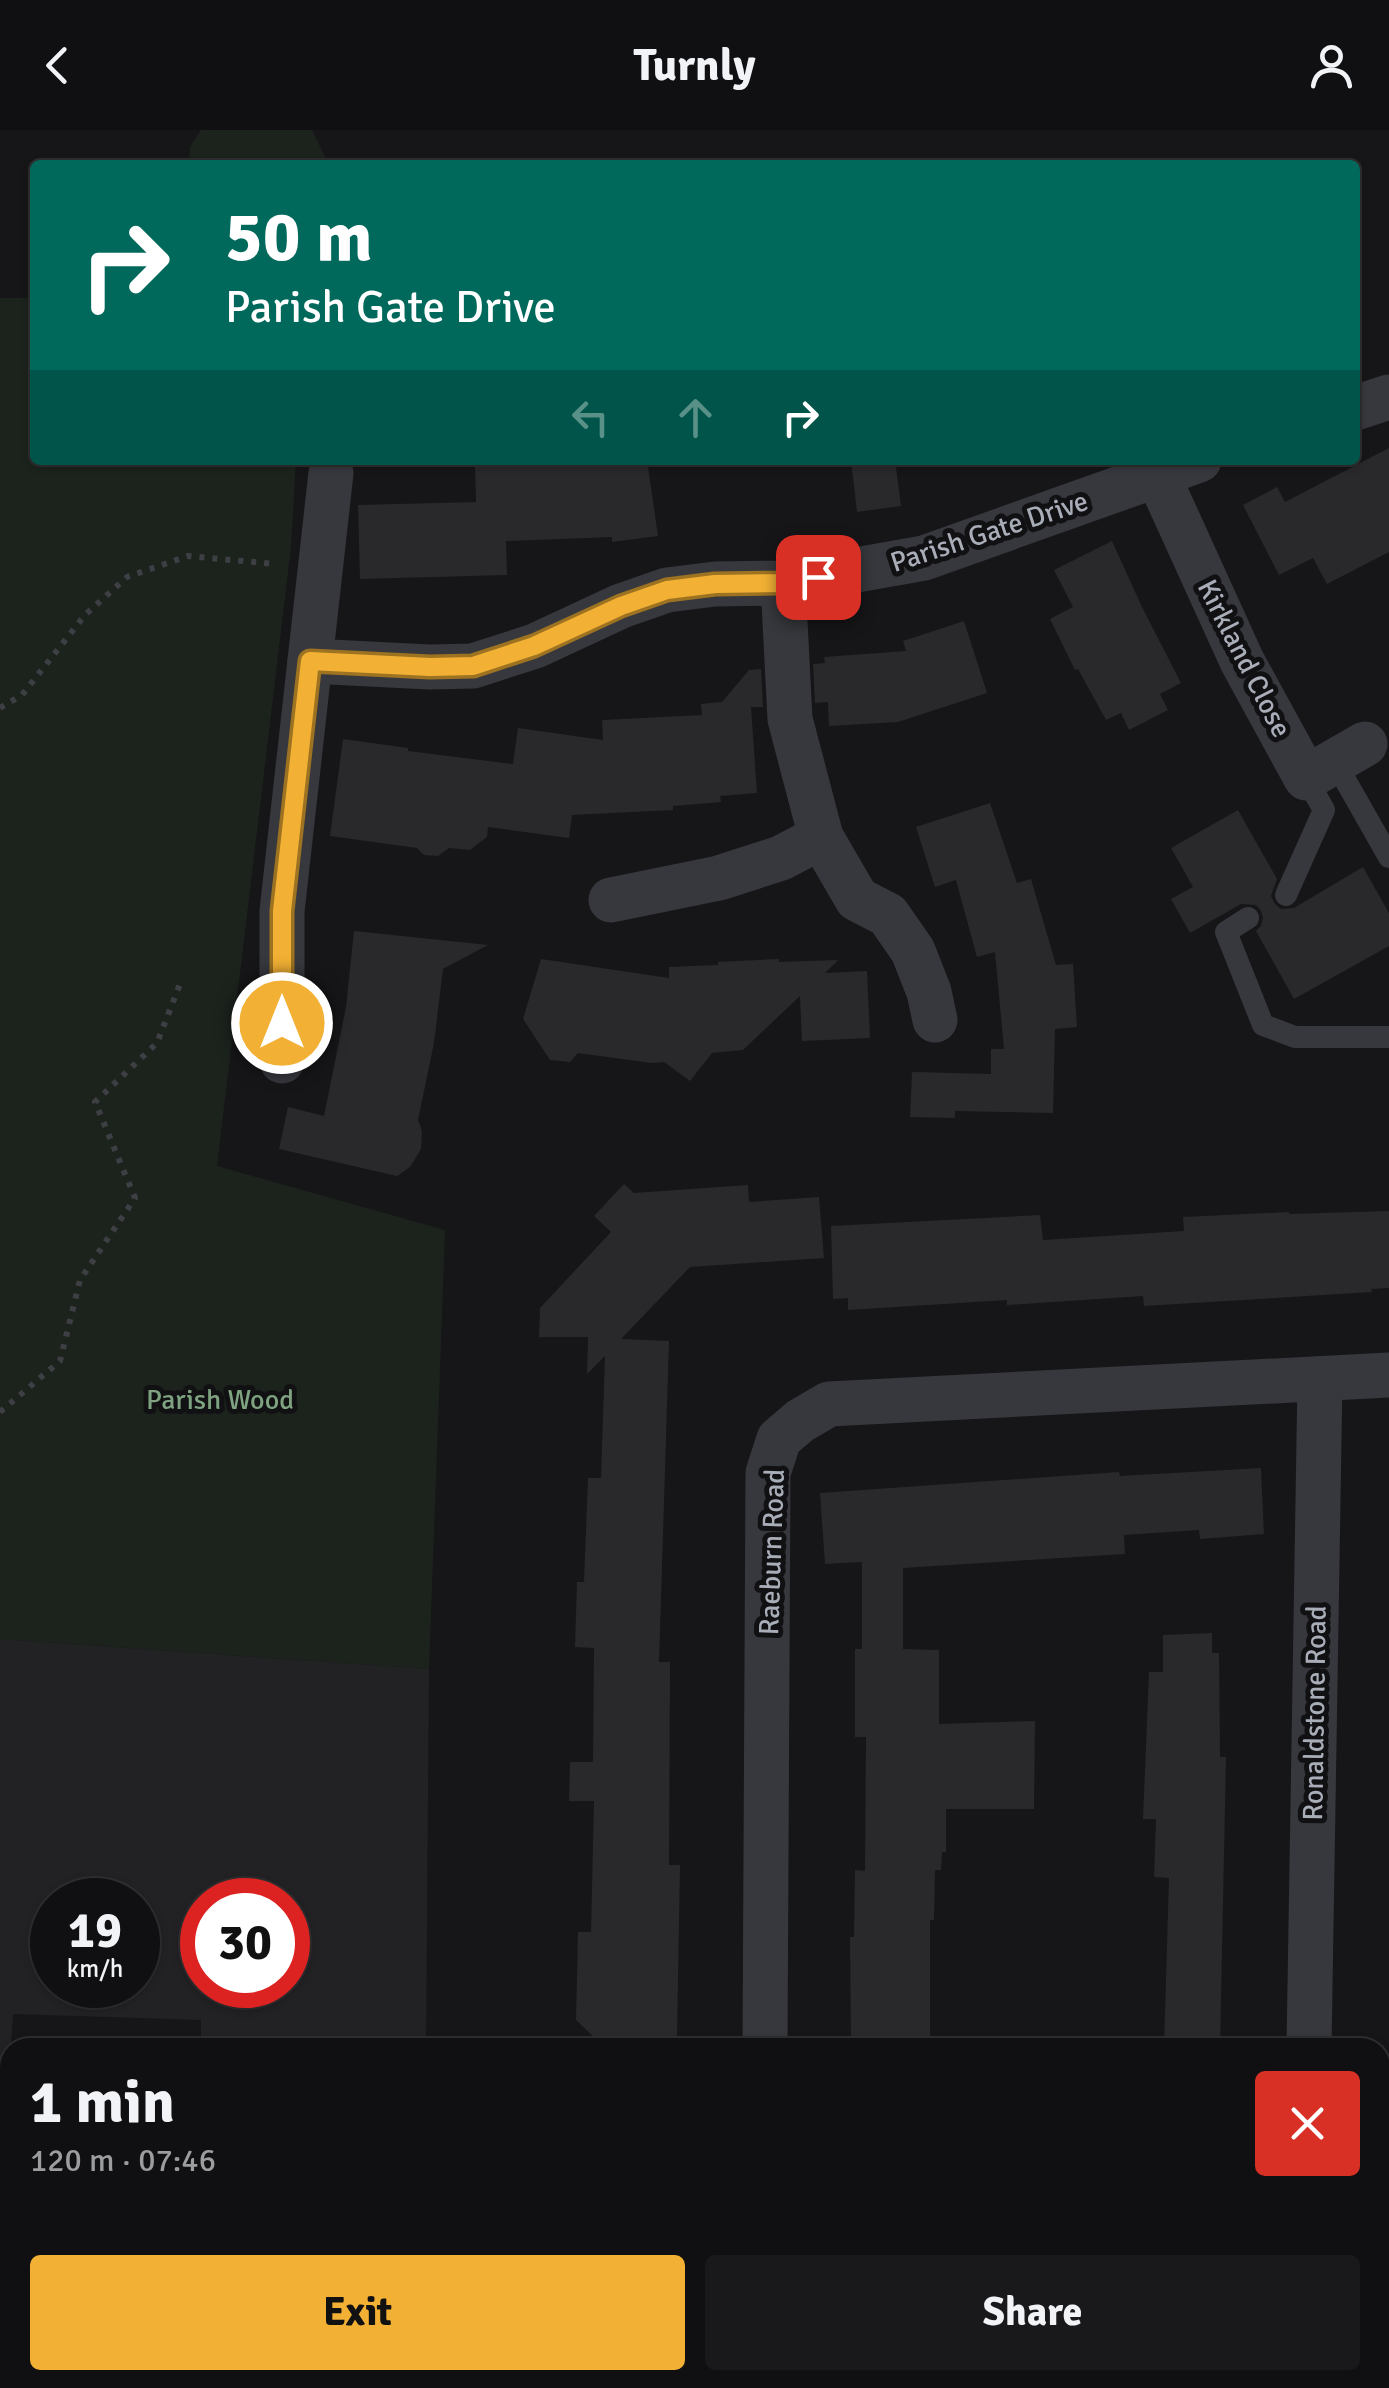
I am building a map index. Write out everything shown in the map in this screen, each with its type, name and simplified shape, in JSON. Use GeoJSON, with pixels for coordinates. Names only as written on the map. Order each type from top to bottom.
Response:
{"type":"FeatureCollection","features":[{"type":"Feature","properties":{"kind":"street"},"geometry":{"type":"LineString","coordinates":[[1360,406],[1389,397]]}},
{"type":"Feature","properties":{"kind":"street","name":"Parish Gate Drive"},"geometry":{"type":"LineString","coordinates":[[310,661],[473,666],[534,646],[621,606],[667,590],[715,584],[784,583],[924,558],[1178,467]]}},
{"type":"Feature","properties":{"kind":"street","name":"Kirkland Close"},"geometry":{"type":"LineString","coordinates":[[1178,467],[1242,661],[1335,761]]}},
{"type":"Feature","properties":{"kind":"street"},"geometry":{"type":"LineString","coordinates":[[282,1061],[282,911],[331,473]]}},
{"type":"Feature","properties":{"kind":"street"},"geometry":{"type":"LineString","coordinates":[[784,583],[790,720],[822,838],[856,899],[888,916],[913,951],[935,1020]]}},
{"type":"Feature","properties":{"kind":"street"},"geometry":{"type":"LineString","coordinates":[[611,900],[718,878],[781,858],[822,838]]}},
{"type":"Feature","properties":{"kind":"street","name":"Raeburn Road"},"geometry":{"type":"LineString","coordinates":[[765,2038],[768,1473],[780,1439],[800,1421],[829,1404],[1389,1374]]}},
{"type":"Feature","properties":{"kind":"street","name":"Ronaldstone Road"},"geometry":{"type":"LineString","coordinates":[[1309,2038],[1320,1380]]}},
{"type":"Feature","properties":{"kind":"lane"},"geometry":{"type":"LineString","coordinates":[[1335,761],[1389,857]]}},
{"type":"Feature","properties":{"kind":"lane"},"geometry":{"type":"LineString","coordinates":[[1286,895],[1324,810],[1335,761]]}},
{"type":"Feature","properties":{"kind":"lane"},"geometry":{"type":"LineString","coordinates":[[1248,918],[1226,932],[1263,1025],[1295,1037],[1389,1038]]}},
{"type":"Feature","properties":{"kind":"path"},"geometry":{"type":"LineString","coordinates":[[0,708],[22,696],[84,615],[128,577],[188,556],[321,568]]}},
{"type":"Feature","properties":{"kind":"path"},"geometry":{"type":"LineString","coordinates":[[0,1412],[60,1360],[80,1280],[135,1198],[95,1102],[157,1043],[180,984]]}},
{"type":"Feature","properties":{"kind":"shaded area"},"geometry":{"type":"Polygon","coordinates":[[[0,1639],[429,1669],[426,2038],[201,2038],[201,2020],[13,2014],[12,2038],[0,2038],[0,1639]]]}},
{"type":"Feature","properties":{"kind":"green space"},"geometry":{"type":"Polygon","coordinates":[[[201,130],[312,130],[327,160],[189,160],[190,147],[201,130]]]}},
{"type":"Feature","properties":{"kind":"green space","name":"Parish Wood"},"geometry":{"type":"Polygon","coordinates":[[[0,298],[30,298],[30,465],[296,465],[291,547],[217,1166],[445,1230],[429,1669],[0,1639],[0,298]]]}},
{"type":"Feature","properties":{"kind":"building"},"geometry":{"type":"Polygon","coordinates":[[[1389,448],[1389,552],[1327,584],[1313,558],[1279,575],[1243,505],[1277,487],[1285,502],[1389,448]]]}},
{"type":"Feature","properties":{"kind":"building"},"geometry":{"type":"Polygon","coordinates":[[[648,465],[658,536],[612,542],[612,537],[506,541],[507,575],[360,579],[358,505],[476,502],[475,467],[648,465]]]}},
{"type":"Feature","properties":{"kind":"building"},"geometry":{"type":"Polygon","coordinates":[[[852,465],[896,465],[901,506],[857,512],[852,465]]]}},
{"type":"Feature","properties":{"kind":"building"},"geometry":{"type":"Polygon","coordinates":[[[1112,541],[1181,683],[1160,694],[1168,710],[1129,730],[1121,713],[1106,720],[1050,619],[1073,607],[1054,570],[1112,541]]]}},
{"type":"Feature","properties":{"kind":"building"},"geometry":{"type":"Polygon","coordinates":[[[964,621],[987,693],[898,722],[829,726],[828,702],[815,703],[813,664],[825,663],[824,657],[906,651],[903,641],[964,621]]]}},
{"type":"Feature","properties":{"kind":"building"},"geometry":{"type":"Polygon","coordinates":[[[761,669],[763,707],[751,707],[757,793],[720,796],[721,802],[673,806],[673,810],[572,815],[569,838],[488,827],[487,837],[470,850],[449,848],[438,856],[424,855],[417,848],[330,836],[343,739],[513,764],[518,728],[603,740],[602,720],[702,715],[701,704],[722,702],[749,670],[761,669]]]}},
{"type":"Feature","properties":{"kind":"building"},"geometry":{"type":"Polygon","coordinates":[[[990,803],[1017,883],[1031,879],[1056,965],[1073,964],[1077,1027],[1055,1029],[1053,1113],[955,1111],[955,1118],[910,1117],[912,1072],[991,1074],[991,1049],[1004,1049],[995,952],[977,957],[956,880],[935,887],[916,827],[990,803]]]}},
{"type":"Feature","properties":{"kind":"building"},"geometry":{"type":"Polygon","coordinates":[[[1238,810],[1277,879],[1271,896],[1275,904],[1281,909],[1294,908],[1363,867],[1389,913],[1389,946],[1294,999],[1256,931],[1263,918],[1256,905],[1241,904],[1190,933],[1171,899],[1193,887],[1171,848],[1238,810]]]}},
{"type":"Feature","properties":{"kind":"building"},"geometry":{"type":"Polygon","coordinates":[[[354,931],[488,945],[443,969],[434,1043],[418,1120],[421,1149],[410,1167],[397,1176],[279,1149],[288,1107],[324,1116],[346,1007],[354,931]]]}},
{"type":"Feature","properties":{"kind":"building"},"geometry":{"type":"Polygon","coordinates":[[[541,959],[669,978],[669,967],[779,959],[838,960],[825,973],[867,971],[870,1038],[802,1041],[800,996],[743,1050],[712,1053],[690,1081],[664,1062],[578,1053],[570,1062],[550,1060],[523,1019],[541,959]]]}},
{"type":"Feature","properties":{"kind":"building"},"geometry":{"type":"Polygon","coordinates":[[[624,1184],[634,1193],[748,1185],[749,1202],[819,1197],[824,1258],[690,1267],[621,1339],[669,1341],[659,1662],[670,1662],[669,1865],[680,1865],[677,2036],[670,2038],[595,2038],[576,2020],[578,1932],[591,1932],[594,1801],[569,1801],[570,1762],[593,1762],[594,1648],[575,1647],[577,1582],[584,1582],[588,1478],[601,1478],[605,1356],[587,1374],[588,1337],[539,1337],[540,1308],[611,1232],[594,1216],[624,1184]]]}},
{"type":"Feature","properties":{"kind":"building"},"geometry":{"type":"Polygon","coordinates":[[[1389,1211],[1389,1288],[1371,1289],[1372,1292],[1144,1306],[1143,1296],[848,1310],[848,1298],[833,1299],[831,1226],[1040,1215],[1043,1240],[1184,1231],[1183,1217],[1389,1211]]]}},
{"type":"Feature","properties":{"kind":"building"},"geometry":{"type":"Polygon","coordinates":[[[1261,1468],[1264,1534],[1200,1539],[1199,1530],[1124,1535],[1125,1554],[903,1568],[903,1649],[939,1650],[939,1724],[1035,1721],[1034,1809],[946,1809],[946,1852],[942,1852],[941,1870],[935,1870],[934,1920],[930,1920],[930,2038],[851,2038],[850,1937],[854,1937],[855,1870],[865,1871],[866,1737],[855,1737],[855,1649],[862,1649],[862,1562],[825,1564],[820,1493],[1119,1472],[1120,1476],[1261,1468]]]}},
{"type":"Feature","properties":{"kind":"building"},"geometry":{"type":"Polygon","coordinates":[[[1212,1633],[1212,1653],[1219,1653],[1220,1757],[1226,1757],[1220,2038],[1164,2038],[1169,1878],[1154,1877],[1156,1819],[1143,1819],[1149,1672],[1163,1672],[1163,1635],[1212,1633]]]}},
{"type":"Feature","properties":{"kind":"route"},"geometry":{"type":"LineString","coordinates":[[282,1023],[282,911],[310,661],[473,666],[534,646],[621,606],[667,590],[715,584],[784,583],[818,577]]}}]}
